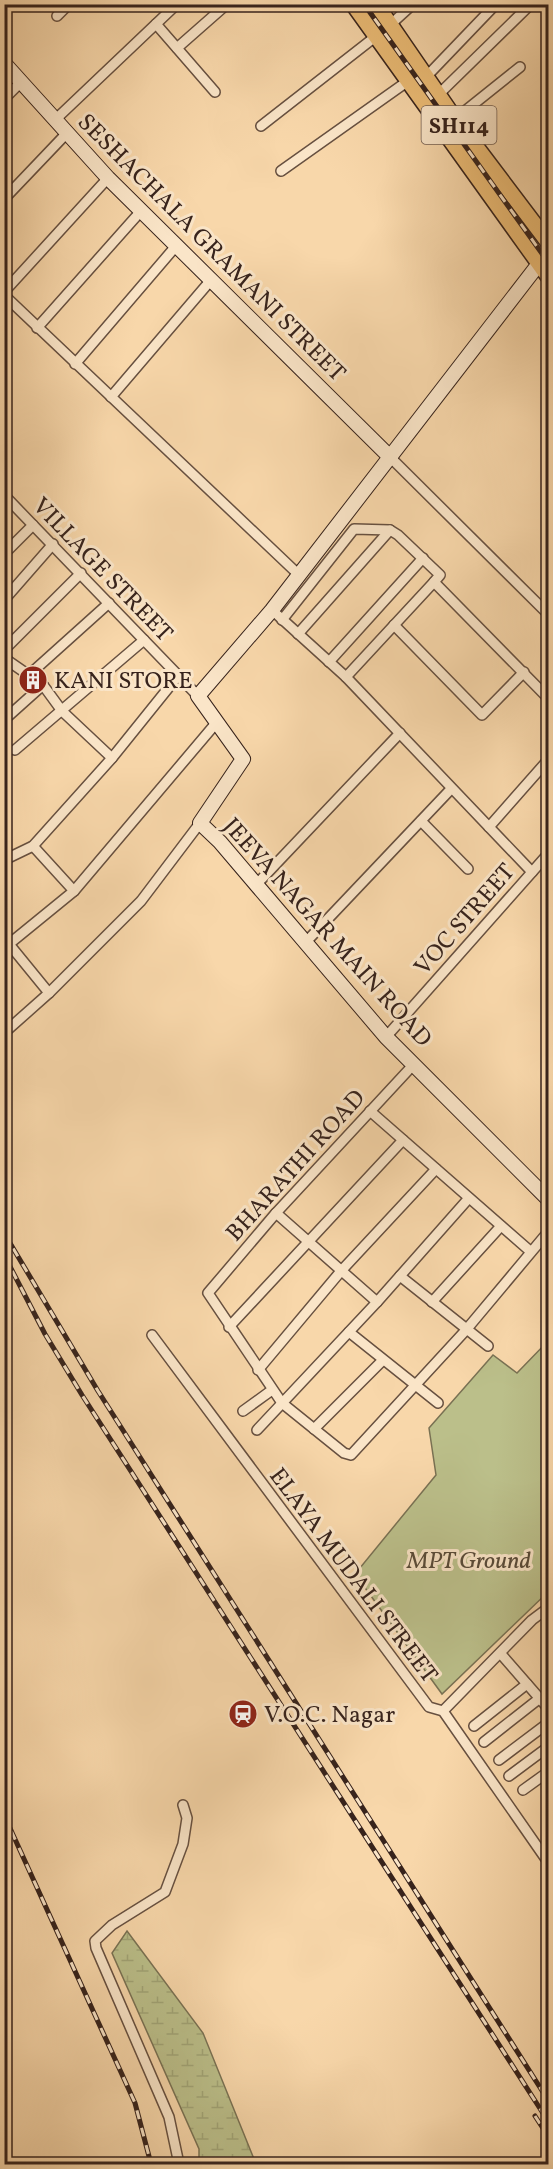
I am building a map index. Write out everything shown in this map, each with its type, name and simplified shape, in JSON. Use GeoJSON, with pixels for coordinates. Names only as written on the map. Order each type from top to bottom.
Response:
{"type":"FeatureCollection","features":[{"type":"Feature","properties":{"kind":"main road","name":"SH114"},"geometry":{"type":"LineString","coordinates":[[353,4],[408,81],[544,258],[549,276]]}},
{"type":"Feature","properties":{"kind":"main road","name":"SH114"},"geometry":{"type":"LineString","coordinates":[[376,4],[455,119],[549,242]]}},
{"type":"Feature","properties":{"kind":"street"},"geometry":{"type":"LineString","coordinates":[[57,16],[69,4]]}},
{"type":"Feature","properties":{"kind":"street"},"geometry":{"type":"LineString","coordinates":[[56,119],[177,4]]}},
{"type":"Feature","properties":{"kind":"street"},"geometry":{"type":"LineString","coordinates":[[177,48],[227,4]]}},
{"type":"Feature","properties":{"kind":"street"},"geometry":{"type":"LineString","coordinates":[[390,25],[413,4]]}},
{"type":"Feature","properties":{"kind":"street"},"geometry":{"type":"LineString","coordinates":[[427,76],[496,4]]}},
{"type":"Feature","properties":{"kind":"street"},"geometry":{"type":"LineString","coordinates":[[439,94],[531,4]]}},
{"type":"Feature","properties":{"kind":"street"},"geometry":{"type":"LineString","coordinates":[[156,24],[215,92]]}},
{"type":"Feature","properties":{"kind":"street"},"geometry":{"type":"LineString","coordinates":[[261,126],[375,37]]}},
{"type":"Feature","properties":{"kind":"street","name":"SESHACHALA GRAMANI STREET"},"geometry":{"type":"LineString","coordinates":[[4,63],[56,119],[66,134],[141,212],[391,458]]}},
{"type":"Feature","properties":{"kind":"street"},"geometry":{"type":"LineString","coordinates":[[455,119],[520,67]]}},
{"type":"Feature","properties":{"kind":"street"},"geometry":{"type":"LineString","coordinates":[[281,171],[408,81]]}},
{"type":"Feature","properties":{"kind":"street"},"geometry":{"type":"LineString","coordinates":[[4,99],[21,82]]}},
{"type":"Feature","properties":{"kind":"street"},"geometry":{"type":"LineString","coordinates":[[4,199],[66,134]]}},
{"type":"Feature","properties":{"kind":"street"},"geometry":{"type":"LineString","coordinates":[[108,178],[4,294],[37,328],[299,575]]}},
{"type":"Feature","properties":{"kind":"street"},"geometry":{"type":"LineString","coordinates":[[37,328],[141,212]]}},
{"type":"Feature","properties":{"kind":"street"},"geometry":{"type":"LineString","coordinates":[[75,364],[176,246]]}},
{"type":"Feature","properties":{"kind":"street"},"geometry":{"type":"LineString","coordinates":[[277,615],[299,575],[544,258]]}},
{"type":"Feature","properties":{"kind":"street"},"geometry":{"type":"LineString","coordinates":[[111,398],[211,280]]}},
{"type":"Feature","properties":{"kind":"street"},"geometry":{"type":"LineString","coordinates":[[391,458],[549,614]]}},
{"type":"Feature","properties":{"kind":"street","name":"VILLAGE STREET"},"geometry":{"type":"LineString","coordinates":[[4,495],[198,696]]}},
{"type":"Feature","properties":{"kind":"street"},"geometry":{"type":"LineString","coordinates":[[4,554],[33,525]]}},
{"type":"Feature","properties":{"kind":"street"},"geometry":{"type":"LineString","coordinates":[[4,1033],[50,993],[141,901],[200,824],[243,759],[198,696],[277,615],[351,531],[360,528],[390,530],[440,574],[346,677]]}},
{"type":"Feature","properties":{"kind":"street"},"geometry":{"type":"LineString","coordinates":[[298,634],[390,530]]}},
{"type":"Feature","properties":{"kind":"street"},"geometry":{"type":"LineString","coordinates":[[4,600],[53,544]]}},
{"type":"Feature","properties":{"kind":"street"},"geometry":{"type":"LineString","coordinates":[[329,662],[423,558]]}},
{"type":"Feature","properties":{"kind":"street"},"geometry":{"type":"LineString","coordinates":[[4,650],[81,573]]}},
{"type":"Feature","properties":{"kind":"street"},"geometry":{"type":"LineString","coordinates":[[434,582],[549,698]]}},
{"type":"Feature","properties":{"kind":"street"},"geometry":{"type":"LineString","coordinates":[[30,674],[109,603]]}},
{"type":"Feature","properties":{"kind":"street"},"geometry":{"type":"LineString","coordinates":[[277,615],[346,677],[532,872]]}},
{"type":"Feature","properties":{"kind":"street"},"geometry":{"type":"LineString","coordinates":[[394,625],[482,715],[524,672]]}},
{"type":"Feature","properties":{"kind":"street"},"geometry":{"type":"LineString","coordinates":[[15,750],[144,640]]}},
{"type":"Feature","properties":{"kind":"street"},"geometry":{"type":"LineString","coordinates":[[4,658],[43,685],[62,711],[112,758]]}},
{"type":"Feature","properties":{"kind":"street"},"geometry":{"type":"LineString","coordinates":[[4,860],[33,846],[112,758],[178,676]]}},
{"type":"Feature","properties":{"kind":"street"},"geometry":{"type":"LineString","coordinates":[[4,720],[43,685]]}},
{"type":"Feature","properties":{"kind":"street"},"geometry":{"type":"LineString","coordinates":[[50,993],[9,944],[74,891],[217,722]]}},
{"type":"Feature","properties":{"kind":"street"},"geometry":{"type":"LineString","coordinates":[[255,886],[400,733]]}},
{"type":"Feature","properties":{"kind":"street"},"geometry":{"type":"LineString","coordinates":[[489,827],[549,760]]}},
{"type":"Feature","properties":{"kind":"street"},"geometry":{"type":"LineString","coordinates":[[305,943],[451,789]]}},
{"type":"Feature","properties":{"kind":"street"},"geometry":{"type":"LineString","coordinates":[[421,821],[468,869]]}},
{"type":"Feature","properties":{"kind":"street","name":"JEEVA NAGAR MAIN ROAD"},"geometry":{"type":"LineString","coordinates":[[200,824],[220,842],[255,886],[386,1037],[549,1199]]}},
{"type":"Feature","properties":{"kind":"street"},"geometry":{"type":"LineString","coordinates":[[33,846],[74,891]]}},
{"type":"Feature","properties":{"kind":"street","name":"VOC STREET"},"geometry":{"type":"LineString","coordinates":[[386,1037],[549,854]]}},
{"type":"Feature","properties":{"kind":"street","name":"BHARATHI ROAD"},"geometry":{"type":"LineString","coordinates":[[229,1327],[208,1293],[276,1213],[414,1064]]}},
{"type":"Feature","properties":{"kind":"street"},"geometry":{"type":"LineString","coordinates":[[370,1111],[530,1251]]}},
{"type":"Feature","properties":{"kind":"street"},"geometry":{"type":"LineString","coordinates":[[403,1140],[229,1327],[282,1403],[351,1455],[413,1384],[465,1330],[530,1251],[549,1232]]}},
{"type":"Feature","properties":{"kind":"street"},"geometry":{"type":"LineString","coordinates":[[258,1370],[341,1271],[436,1169]]}},
{"type":"Feature","properties":{"kind":"street"},"geometry":{"type":"LineString","coordinates":[[257,1430],[377,1302],[469,1198]]}},
{"type":"Feature","properties":{"kind":"street"},"geometry":{"type":"LineString","coordinates":[[276,1213],[377,1302]]}},
{"type":"Feature","properties":{"kind":"street"},"geometry":{"type":"LineString","coordinates":[[432,1302],[501,1226]]}},
{"type":"Feature","properties":{"kind":"street"},"geometry":{"type":"LineString","coordinates":[[400,1276],[488,1346]]}},
{"type":"Feature","properties":{"kind":"street"},"geometry":{"type":"LineString","coordinates":[[349,1332],[382,1361],[438,1402]]}},
{"type":"Feature","properties":{"kind":"street","name":"ELAYA MUDALI STREET"},"geometry":{"type":"LineString","coordinates":[[152,1335],[429,1707],[443,1712],[549,1862]]}},
{"type":"Feature","properties":{"kind":"street"},"geometry":{"type":"LineString","coordinates":[[314,1429],[382,1361]]}},
{"type":"Feature","properties":{"kind":"street"},"geometry":{"type":"LineString","coordinates":[[243,1411],[273,1390]]}},
{"type":"Feature","properties":{"kind":"street"},"geometry":{"type":"LineString","coordinates":[[443,1712],[532,1620],[549,1608]]}},
{"type":"Feature","properties":{"kind":"street"},"geometry":{"type":"LineString","coordinates":[[501,1654],[549,1708]]}},
{"type":"Feature","properties":{"kind":"street"},"geometry":{"type":"LineString","coordinates":[[474,1726],[527,1684]]}},
{"type":"Feature","properties":{"kind":"street"},"geometry":{"type":"LineString","coordinates":[[484,1742],[540,1698]]}},
{"type":"Feature","properties":{"kind":"street"},"geometry":{"type":"LineString","coordinates":[[499,1760],[549,1723]]}},
{"type":"Feature","properties":{"kind":"street"},"geometry":{"type":"LineString","coordinates":[[509,1776],[549,1747]]}},
{"type":"Feature","properties":{"kind":"street"},"geometry":{"type":"LineString","coordinates":[[523,1790],[549,1772]]}},
{"type":"Feature","properties":{"kind":"street"},"geometry":{"type":"LineString","coordinates":[[179,2164],[170,2117],[96,1948],[95,1941],[112,1925],[165,1893],[183,1844],[187,1818],[183,1805]]}},
{"type":"Feature","properties":{"kind":"green space","name":"MPT Ground"},"geometry":{"type":"Polygon","coordinates":[[[547,1342],[548,1592],[442,1694],[355,1574],[436,1475],[429,1428],[493,1355],[517,1373],[547,1342]]]}},
{"type":"Feature","properties":{"kind":"green space"},"geometry":{"type":"Polygon","coordinates":[[[127,1931],[203,2033],[256,2164],[199,2164],[199,2149],[112,1953],[127,1931]]]}},
{"type":"Feature","properties":{"kind":"railway"},"geometry":{"type":"LineString","coordinates":[[364,4],[548,262]]}},
{"type":"Feature","properties":{"kind":"railway"},"geometry":{"type":"LineString","coordinates":[[4,1233],[98,1391],[548,2100]]}},
{"type":"Feature","properties":{"kind":"railway"},"geometry":{"type":"LineString","coordinates":[[4,1255],[45,1334],[82,1395],[548,2121]]}},
{"type":"Feature","properties":{"kind":"railway"},"geometry":{"type":"LineString","coordinates":[[4,1815],[135,2103],[151,2164]]}},
{"type":"Feature","properties":{"kind":"railway"},"geometry":{"type":"LineString","coordinates":[[535,2116],[548,2136]]}},
{"type":"Feature","properties":{"kind":"place","name":"KANI STORE"},"geometry":{"type":"Point","coordinates":[33,680]}},
{"type":"Feature","properties":{"kind":"place","name":"V.O.C. Nagar"},"geometry":{"type":"Point","coordinates":[243,1714]}}]}
